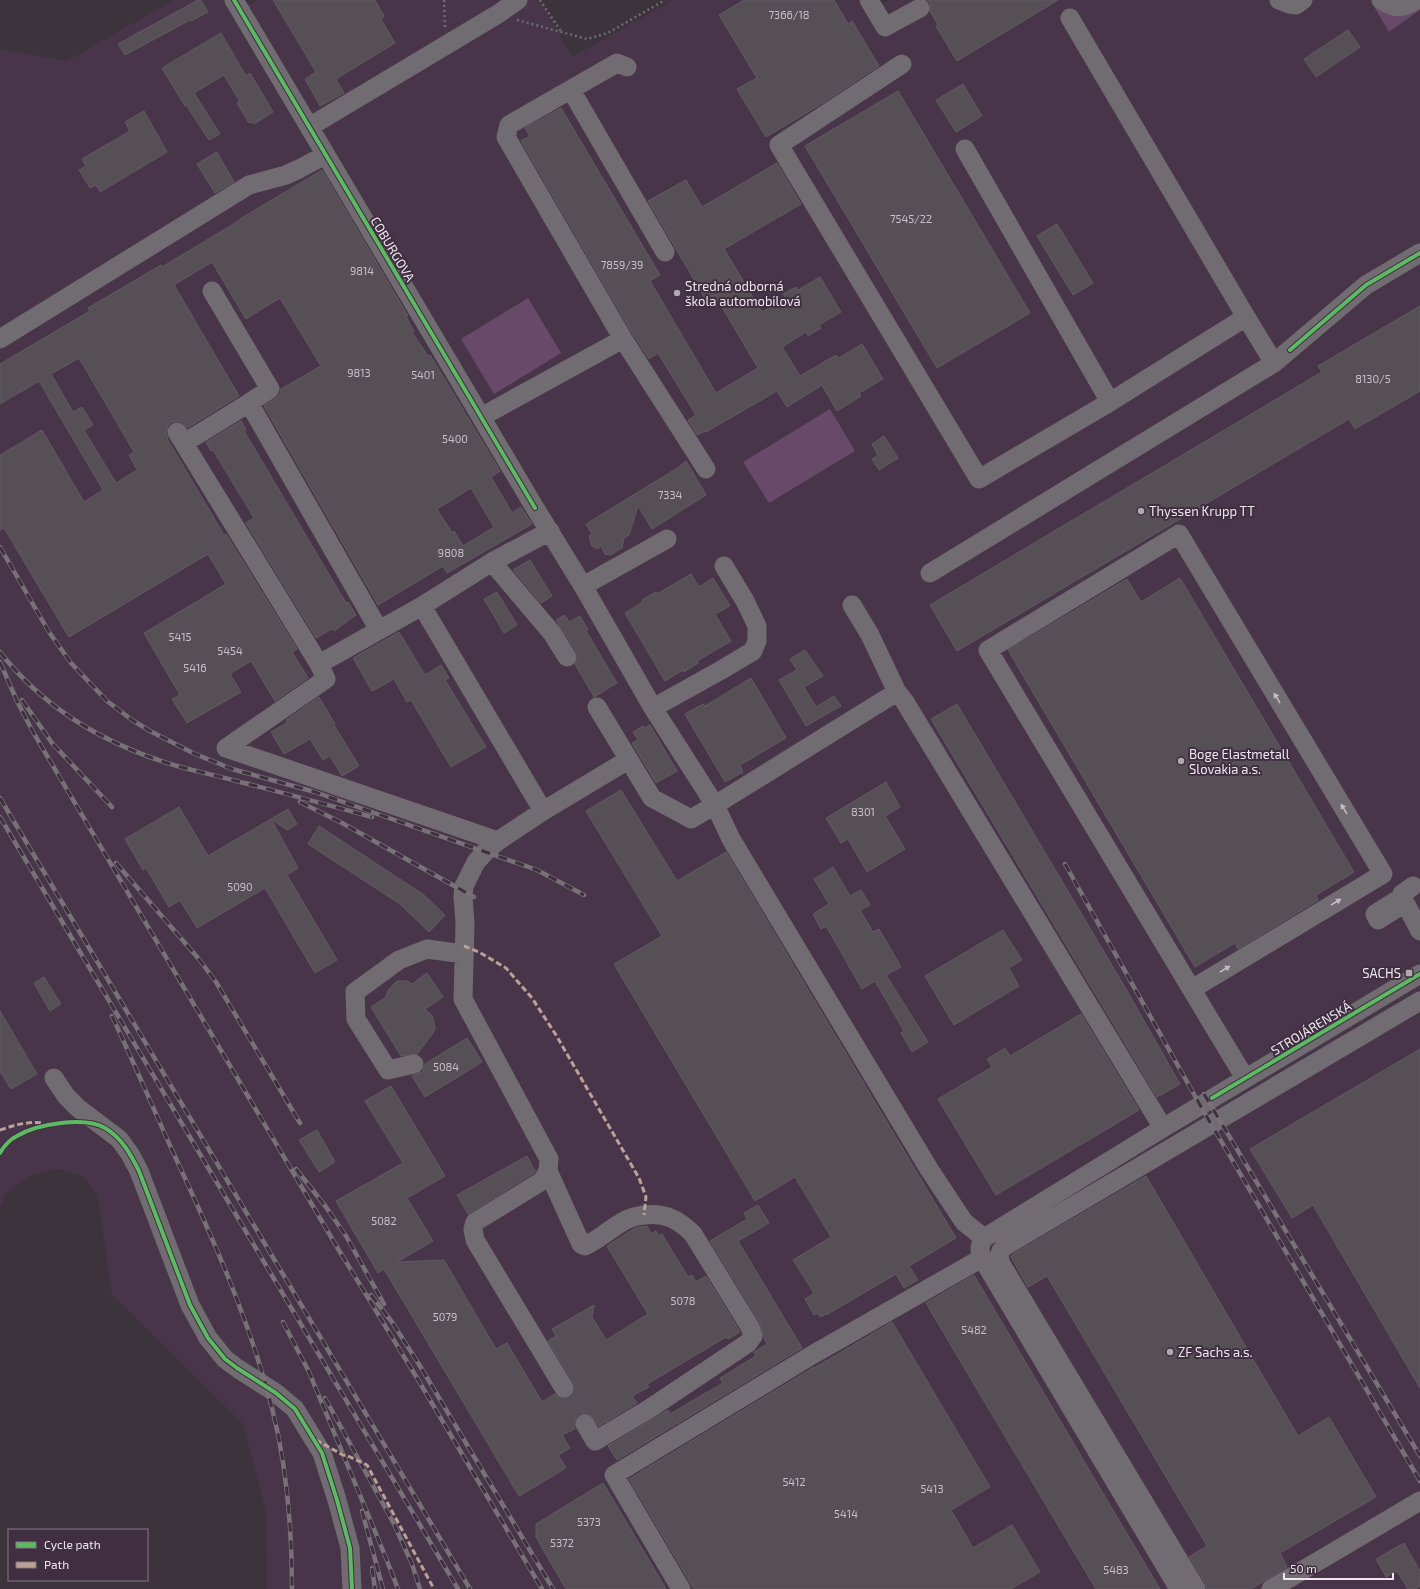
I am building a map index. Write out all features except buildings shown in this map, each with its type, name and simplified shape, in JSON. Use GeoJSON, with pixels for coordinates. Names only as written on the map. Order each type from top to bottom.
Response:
{"type":"FeatureCollection","features":[{"type":"Feature","properties":{"kind":"street","name":"COBURGOVA"},"geometry":{"type":"LineString","coordinates":[[234,0],[535,508],[583,586],[653,708],[715,805],[731,839],[929,1169],[964,1222],[984,1238]]}},
{"type":"Feature","properties":{"kind":"street"},"geometry":{"type":"LineString","coordinates":[[309,127],[498,14],[518,0]]}},
{"type":"Feature","properties":{"kind":"street"},"geometry":{"type":"LineString","coordinates":[[1279,0],[1296,5],[1303,0]]}},
{"type":"Feature","properties":{"kind":"street"},"geometry":{"type":"LineString","coordinates":[[1381,0],[1390,6],[1397,7],[1407,6],[1416,0]]}},
{"type":"Feature","properties":{"kind":"street"},"geometry":{"type":"LineString","coordinates":[[872,4],[885,27],[920,8]]}},
{"type":"Feature","properties":{"kind":"street"},"geometry":{"type":"LineString","coordinates":[[1070,18],[1274,363]]}},
{"type":"Feature","properties":{"kind":"street"},"geometry":{"type":"LineString","coordinates":[[627,67],[617,63],[509,125],[506,137],[623,339],[706,469]]}},
{"type":"Feature","properties":{"kind":"street"},"geometry":{"type":"LineString","coordinates":[[902,64],[780,145],[979,479],[1110,402],[1246,317]]}},
{"type":"Feature","properties":{"kind":"street"},"geometry":{"type":"LineString","coordinates":[[571,90],[664,252]]}},
{"type":"Feature","properties":{"kind":"street"},"geometry":{"type":"LineString","coordinates":[[965,149],[1110,402]]}},
{"type":"Feature","properties":{"kind":"street"},"geometry":{"type":"LineString","coordinates":[[0,339],[250,185],[292,172],[325,155]]}},
{"type":"Feature","properties":{"kind":"street"},"geometry":{"type":"LineString","coordinates":[[930,573],[1274,363],[1366,285],[1420,253]]}},
{"type":"Feature","properties":{"kind":"street"},"geometry":{"type":"LineString","coordinates":[[212,291],[270,389],[249,403],[180,437],[319,664],[326,679],[226,748],[498,841]]}},
{"type":"Feature","properties":{"kind":"street"},"geometry":{"type":"LineString","coordinates":[[481,417],[623,339]]}},
{"type":"Feature","properties":{"kind":"street"},"geometry":{"type":"LineString","coordinates":[[249,403],[379,630]]}},
{"type":"Feature","properties":{"kind":"street"},"geometry":{"type":"LineString","coordinates":[[319,664],[422,606],[492,562],[550,531]]}},
{"type":"Feature","properties":{"kind":"street"},"geometry":{"type":"LineString","coordinates":[[1192,989],[1383,874],[1179,534],[988,650],[1245,1078]]}},
{"type":"Feature","properties":{"kind":"street"},"geometry":{"type":"LineString","coordinates":[[583,586],[667,539]]}},
{"type":"Feature","properties":{"kind":"street"},"geometry":{"type":"LineString","coordinates":[[492,562],[552,633],[566,657]]}},
{"type":"Feature","properties":{"kind":"street"},"geometry":{"type":"LineString","coordinates":[[653,708],[753,651],[757,641],[757,626],[745,601],[724,566]]}},
{"type":"Feature","properties":{"kind":"street"},"geometry":{"type":"LineString","coordinates":[[852,605],[870,636],[897,692],[905,702],[1163,1128]]}},
{"type":"Feature","properties":{"kind":"street"},"geometry":{"type":"LineString","coordinates":[[422,606],[543,811]]}},
{"type":"Feature","properties":{"kind":"street"},"geometry":{"type":"LineString","coordinates":[[597,706],[652,798],[691,819],[897,692]]}},
{"type":"Feature","properties":{"kind":"street"},"geometry":{"type":"LineString","coordinates":[[564,1388],[475,1240],[473,1229],[475,1222],[542,1181],[548,1171],[550,1159],[463,999],[465,924],[463,896],[464,886],[476,862],[498,841],[543,811],[628,760]]}},
{"type":"Feature","properties":{"kind":"street"},"geometry":{"type":"LineString","coordinates":[[1406,895],[1420,930]]}},
{"type":"Feature","properties":{"kind":"street"},"geometry":{"type":"LineString","coordinates":[[414,1064],[388,1070],[356,1019],[355,992],[400,960],[427,949],[464,954]]}},
{"type":"Feature","properties":{"kind":"street","name":"STROJÁRENSKÁ"},"geometry":{"type":"LineString","coordinates":[[984,1238],[1245,1078],[1420,974]]}},
{"type":"Feature","properties":{"kind":"street"},"geometry":{"type":"LineString","coordinates":[[1196,1589],[1001,1264],[999,1258],[1000,1252],[1002,1248],[1007,1245],[1420,1001]]}},
{"type":"Feature","properties":{"kind":"street"},"geometry":{"type":"LineString","coordinates":[[54,1078],[66,1096],[78,1108],[119,1139],[130,1154],[139,1171],[190,1305],[208,1338],[225,1358],[237,1368],[276,1393],[295,1409],[322,1453],[350,1548],[352,1589]]}},
{"type":"Feature","properties":{"kind":"street"},"geometry":{"type":"LineString","coordinates":[[548,1171],[581,1244],[585,1246],[627,1219],[639,1216],[657,1214],[670,1216],[682,1223],[693,1234],[750,1327],[753,1336],[748,1343],[669,1396],[596,1441],[585,1424]]}},
{"type":"Feature","properties":{"kind":"street"},"geometry":{"type":"LineString","coordinates":[[984,1238],[980,1244],[979,1251],[982,1258],[1180,1589]]}},
{"type":"Feature","properties":{"kind":"street"},"geometry":{"type":"LineString","coordinates":[[682,1589],[614,1475],[812,1355],[982,1258]]}},
{"type":"Feature","properties":{"kind":"street"},"geometry":{"type":"LineString","coordinates":[[1271,1589],[1420,1501]]}},
{"type":"Feature","properties":{"kind":"path"},"geometry":{"type":"LineString","coordinates":[[444,0],[445,46]]}},
{"type":"Feature","properties":{"kind":"path"},"geometry":{"type":"LineString","coordinates":[[540,0],[562,33]]}},
{"type":"Feature","properties":{"kind":"path"},"geometry":{"type":"LineString","coordinates":[[498,14],[587,39],[608,33],[665,0]]}},
{"type":"Feature","properties":{"kind":"shaded area"},"geometry":{"type":"Polygon","coordinates":[[[174,0],[245,0],[252,4],[257,0],[541,0],[572,57],[673,0],[876,0],[881,5],[890,0],[1420,0],[1420,1589],[267,1589],[266,1511],[243,1424],[112,1295],[98,1195],[81,1175],[58,1169],[28,1177],[6,1194],[0,1208],[0,49],[67,61],[174,0]]]}},
{"type":"Feature","properties":{"kind":"shaded area"},"geometry":{"type":"Polygon","coordinates":[[[1370,0],[1376,5],[1420,4],[1420,10],[1389,32],[1370,0]]]}},
{"type":"Feature","properties":{"kind":"shaded area"},"geometry":{"type":"Polygon","coordinates":[[[528,298],[561,353],[494,394],[461,339],[528,298]]]}},
{"type":"Feature","properties":{"kind":"shaded area"},"geometry":{"type":"Polygon","coordinates":[[[830,409],[855,451],[769,503],[743,462],[830,409]]]}},
{"type":"Feature","properties":{"kind":"tunnel"},"geometry":{"type":"LineString","coordinates":[[564,1388],[585,1424]]}},
{"type":"Feature","properties":{"kind":"railway"},"geometry":{"type":"LineString","coordinates":[[0,547],[49,632],[71,663],[107,701],[132,720],[150,731],[193,753],[232,769],[315,792],[537,870],[584,895]]}},
{"type":"Feature","properties":{"kind":"railway"},"geometry":{"type":"LineString","coordinates":[[0,652],[16,671],[53,705],[95,732],[117,744],[173,765],[372,817]]}},
{"type":"Feature","properties":{"kind":"railway"},"geometry":{"type":"LineString","coordinates":[[0,662],[17,701],[33,732],[340,1252],[417,1378],[542,1589]]}},
{"type":"Feature","properties":{"kind":"railway"},"geometry":{"type":"LineString","coordinates":[[22,700],[52,743],[112,807]]}},
{"type":"Feature","properties":{"kind":"railway"},"geometry":{"type":"LineString","coordinates":[[0,798],[470,1589]]}},
{"type":"Feature","properties":{"kind":"railway"},"geometry":{"type":"LineString","coordinates":[[300,802],[342,823],[474,897]]}},
{"type":"Feature","properties":{"kind":"railway"},"geometry":{"type":"LineString","coordinates":[[0,817],[458,1589]]}},
{"type":"Feature","properties":{"kind":"railway"},"geometry":{"type":"LineString","coordinates":[[116,863],[198,958],[216,982],[300,1123]]}},
{"type":"Feature","properties":{"kind":"railway"},"geometry":{"type":"LineString","coordinates":[[1065,864],[1200,1105],[1420,1481]]}},
{"type":"Feature","properties":{"kind":"railway"},"geometry":{"type":"LineString","coordinates":[[112,1016],[215,1245],[241,1309],[263,1375],[277,1430],[285,1475],[290,1520],[292,1589]]}},
{"type":"Feature","properties":{"kind":"railway"},"geometry":{"type":"LineString","coordinates":[[1204,1094],[1420,1456]]}},
{"type":"Feature","properties":{"kind":"railway"},"geometry":{"type":"LineString","coordinates":[[296,1169],[326,1207],[346,1236],[384,1304]]}},
{"type":"Feature","properties":{"kind":"railway"},"geometry":{"type":"LineString","coordinates":[[371,1295],[392,1322],[420,1366],[553,1589]]}},
{"type":"Feature","properties":{"kind":"railway"},"geometry":{"type":"LineString","coordinates":[[283,1322],[309,1372],[398,1589]]}},
{"type":"Feature","properties":{"kind":"railway"},"geometry":{"type":"LineString","coordinates":[[325,1398],[394,1524],[412,1564],[420,1589]]}},
{"type":"Feature","properties":{"kind":"railway"},"geometry":{"type":"LineString","coordinates":[[362,1511],[383,1589]]}},
{"type":"Feature","properties":{"kind":"railway"},"geometry":{"type":"LineString","coordinates":[[372,1568],[375,1589]]}},
{"type":"Feature","properties":{"kind":"marked path"},"geometry":{"type":"LineString","coordinates":[[464,946],[479,952],[506,968],[532,998],[556,1035],[639,1178],[646,1197],[644,1215]]}},
{"type":"Feature","properties":{"kind":"marked path"},"geometry":{"type":"LineString","coordinates":[[0,1130],[27,1123],[44,1123]]}},
{"type":"Feature","properties":{"kind":"marked path"},"geometry":{"type":"LineString","coordinates":[[316,1440],[343,1455],[367,1465],[434,1589]]}},
{"type":"Feature","properties":{"kind":"cycle path"},"geometry":{"type":"LineString","coordinates":[[234,0],[535,508]]}},
{"type":"Feature","properties":{"kind":"cycle path"},"geometry":{"type":"LineString","coordinates":[[1290,350],[1366,285],[1420,253]]}},
{"type":"Feature","properties":{"kind":"cycle path"},"geometry":{"type":"LineString","coordinates":[[1212,1098],[1420,974]]}},
{"type":"Feature","properties":{"kind":"cycle path"},"geometry":{"type":"LineString","coordinates":[[0,1153],[15,1137],[36,1128],[61,1123],[86,1122],[96,1124],[111,1132],[121,1142],[139,1171],[190,1305],[208,1338],[225,1359],[276,1393],[295,1409],[322,1453],[350,1548],[352,1589]]}},
{"type":"Feature","properties":{"kind":"place","name":"Stredná odborná škola automobilová"},"geometry":{"type":"Point","coordinates":[677,293]}},
{"type":"Feature","properties":{"kind":"place","name":"Thyssen Krupp TT"},"geometry":{"type":"Point","coordinates":[1141,511]}},
{"type":"Feature","properties":{"kind":"place","name":"Boge Elastmetall Slovakia a.s."},"geometry":{"type":"Point","coordinates":[1181,761]}},
{"type":"Feature","properties":{"kind":"place","name":"SACHS"},"geometry":{"type":"Point","coordinates":[1409,973]}},
{"type":"Feature","properties":{"kind":"place","name":"ZF Sachs a.s."},"geometry":{"type":"Point","coordinates":[1170,1352]}}]}
